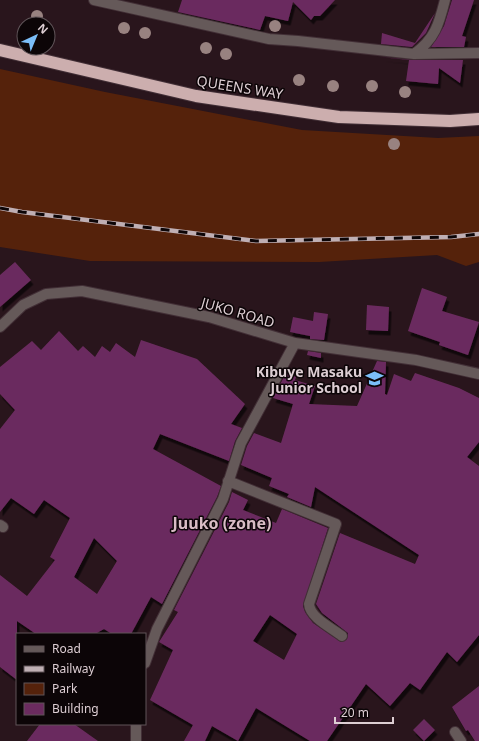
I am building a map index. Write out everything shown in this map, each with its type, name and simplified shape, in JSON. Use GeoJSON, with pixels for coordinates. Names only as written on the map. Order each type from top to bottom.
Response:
{"type":"FeatureCollection","features":[{"type":"Feature","properties":{"kind":"highway","name":"QUEENS WAY"},"geometry":{"type":"LineString","coordinates":[[0,50],[196,96],[331,116],[450,121],[479,119]]}},
{"type":"Feature","properties":{"kind":"street"},"geometry":{"type":"LineString","coordinates":[[94,0],[269,39],[298,40],[414,54],[479,53]]}},
{"type":"Feature","properties":{"kind":"street"},"geometry":{"type":"LineString","coordinates":[[414,54],[426,45],[433,36],[445,0]]}},
{"type":"Feature","properties":{"kind":"street","name":"JUKO ROAD"},"geometry":{"type":"LineString","coordinates":[[0,327],[23,305],[46,294],[82,290],[209,317],[294,342],[416,360],[479,374]]}},
{"type":"Feature","properties":{"kind":"street"},"geometry":{"type":"LineString","coordinates":[[146,659],[157,629],[223,498],[241,443],[294,342]]}},
{"type":"Feature","properties":{"kind":"street"},"geometry":{"type":"LineString","coordinates":[[228,481],[336,524],[309,604],[309,610],[342,636]]}},
{"type":"Feature","properties":{"kind":"street"},"geometry":{"type":"LineString","coordinates":[[136,725],[136,741]]}},
{"type":"Feature","properties":{"kind":"street"},"geometry":{"type":"LineString","coordinates":[[455,732],[461,741]]}},
{"type":"Feature","properties":{"kind":"green space"},"geometry":{"type":"Polygon","coordinates":[[[0,69],[105,92],[302,130],[438,138],[479,136],[479,262],[466,266],[437,255],[319,262],[90,261],[0,247],[0,69]]]}},
{"type":"Feature","properties":{"kind":"building"},"geometry":{"type":"Polygon","coordinates":[[[182,0],[335,0],[320,16],[314,16],[311,20],[293,2],[288,21],[265,16],[260,30],[178,12],[182,0]]]}},
{"type":"Feature","properties":{"kind":"building"},"geometry":{"type":"Polygon","coordinates":[[[452,0],[474,0],[462,36],[466,37],[464,47],[431,47],[444,26],[452,0]]]}},
{"type":"Feature","properties":{"kind":"building"},"geometry":{"type":"Polygon","coordinates":[[[435,13],[426,33],[412,47],[381,44],[382,33],[415,43],[435,13]]]}},
{"type":"Feature","properties":{"kind":"building"},"geometry":{"type":"Polygon","coordinates":[[[380,57],[414,60],[463,60],[460,83],[439,68],[438,84],[406,81],[409,60],[380,57]]]}},
{"type":"Feature","properties":{"kind":"building"},"geometry":{"type":"Polygon","coordinates":[[[15,262],[31,280],[0,307],[0,275],[15,262]]]}},
{"type":"Feature","properties":{"kind":"building"},"geometry":{"type":"Polygon","coordinates":[[[422,288],[447,297],[442,311],[479,322],[468,355],[439,345],[440,342],[408,331],[422,288]]]}},
{"type":"Feature","properties":{"kind":"building"},"geometry":{"type":"Polygon","coordinates":[[[367,305],[389,307],[388,331],[366,330],[367,305]]]}},
{"type":"Feature","properties":{"kind":"building"},"geometry":{"type":"Polygon","coordinates":[[[314,312],[328,314],[324,340],[310,339],[310,336],[290,332],[293,317],[313,321],[314,312]]]}},
{"type":"Feature","properties":{"kind":"building"},"geometry":{"type":"Polygon","coordinates":[[[59,331],[78,351],[83,346],[95,357],[102,346],[110,352],[116,343],[135,357],[141,340],[197,359],[245,404],[231,424],[242,428],[235,441],[229,461],[160,434],[153,449],[221,486],[217,497],[162,604],[151,597],[132,633],[110,633],[104,629],[97,633],[35,633],[17,621],[16,679],[0,667],[0,575],[27,596],[55,560],[50,557],[70,518],[44,500],[34,514],[11,498],[0,512],[0,429],[15,410],[0,394],[0,367],[32,341],[41,350],[59,331]],[[94,538],[74,577],[97,594],[117,561],[94,538]]]}},
{"type":"Feature","properties":{"kind":"building"},"geometry":{"type":"Polygon","coordinates":[[[308,351],[321,353],[321,358],[307,355],[308,351]]]}},
{"type":"Feature","properties":{"kind":"building"},"geometry":{"type":"Polygon","coordinates":[[[377,361],[386,362],[385,394],[387,395],[394,374],[411,381],[415,373],[459,388],[479,398],[479,442],[467,457],[479,466],[479,635],[457,662],[447,652],[420,690],[410,683],[390,706],[366,684],[327,741],[310,741],[256,708],[238,741],[212,726],[205,741],[184,741],[193,725],[150,700],[173,650],[159,642],[178,612],[174,610],[229,502],[232,492],[248,500],[243,510],[276,523],[282,509],[328,528],[303,606],[305,612],[313,623],[341,642],[347,639],[348,633],[322,613],[316,604],[340,533],[415,564],[419,555],[315,487],[311,507],[287,497],[289,494],[269,486],[272,478],[241,465],[247,446],[254,433],[281,443],[293,404],[273,398],[286,373],[296,377],[295,380],[315,386],[309,404],[357,406],[377,361]],[[270,615],[253,641],[284,660],[297,634],[270,615]]]}},
{"type":"Feature","properties":{"kind":"building"},"geometry":{"type":"Polygon","coordinates":[[[479,686],[479,741],[475,741],[468,730],[466,731],[452,707],[479,686]]]}},
{"type":"Feature","properties":{"kind":"building"},"geometry":{"type":"Polygon","coordinates":[[[424,719],[435,730],[424,741],[413,730],[424,719]]]}},
{"type":"Feature","properties":{"kind":"building"},"geometry":{"type":"Polygon","coordinates":[[[39,725],[75,725],[98,741],[27,741],[39,725]]]}},
{"type":"Feature","properties":{"kind":"railway"},"geometry":{"type":"LineString","coordinates":[[0,208],[256,241],[451,237],[479,234]]}},
{"type":"Feature","properties":{"kind":"place","name":"Kibuye Masaku Junior School"},"geometry":{"type":"Point","coordinates":[375,379]}},
{"type":"Feature","properties":{"kind":"district","name":"Juuko (zone)"},"geometry":{"type":"Point","coordinates":[222,523]}}]}
